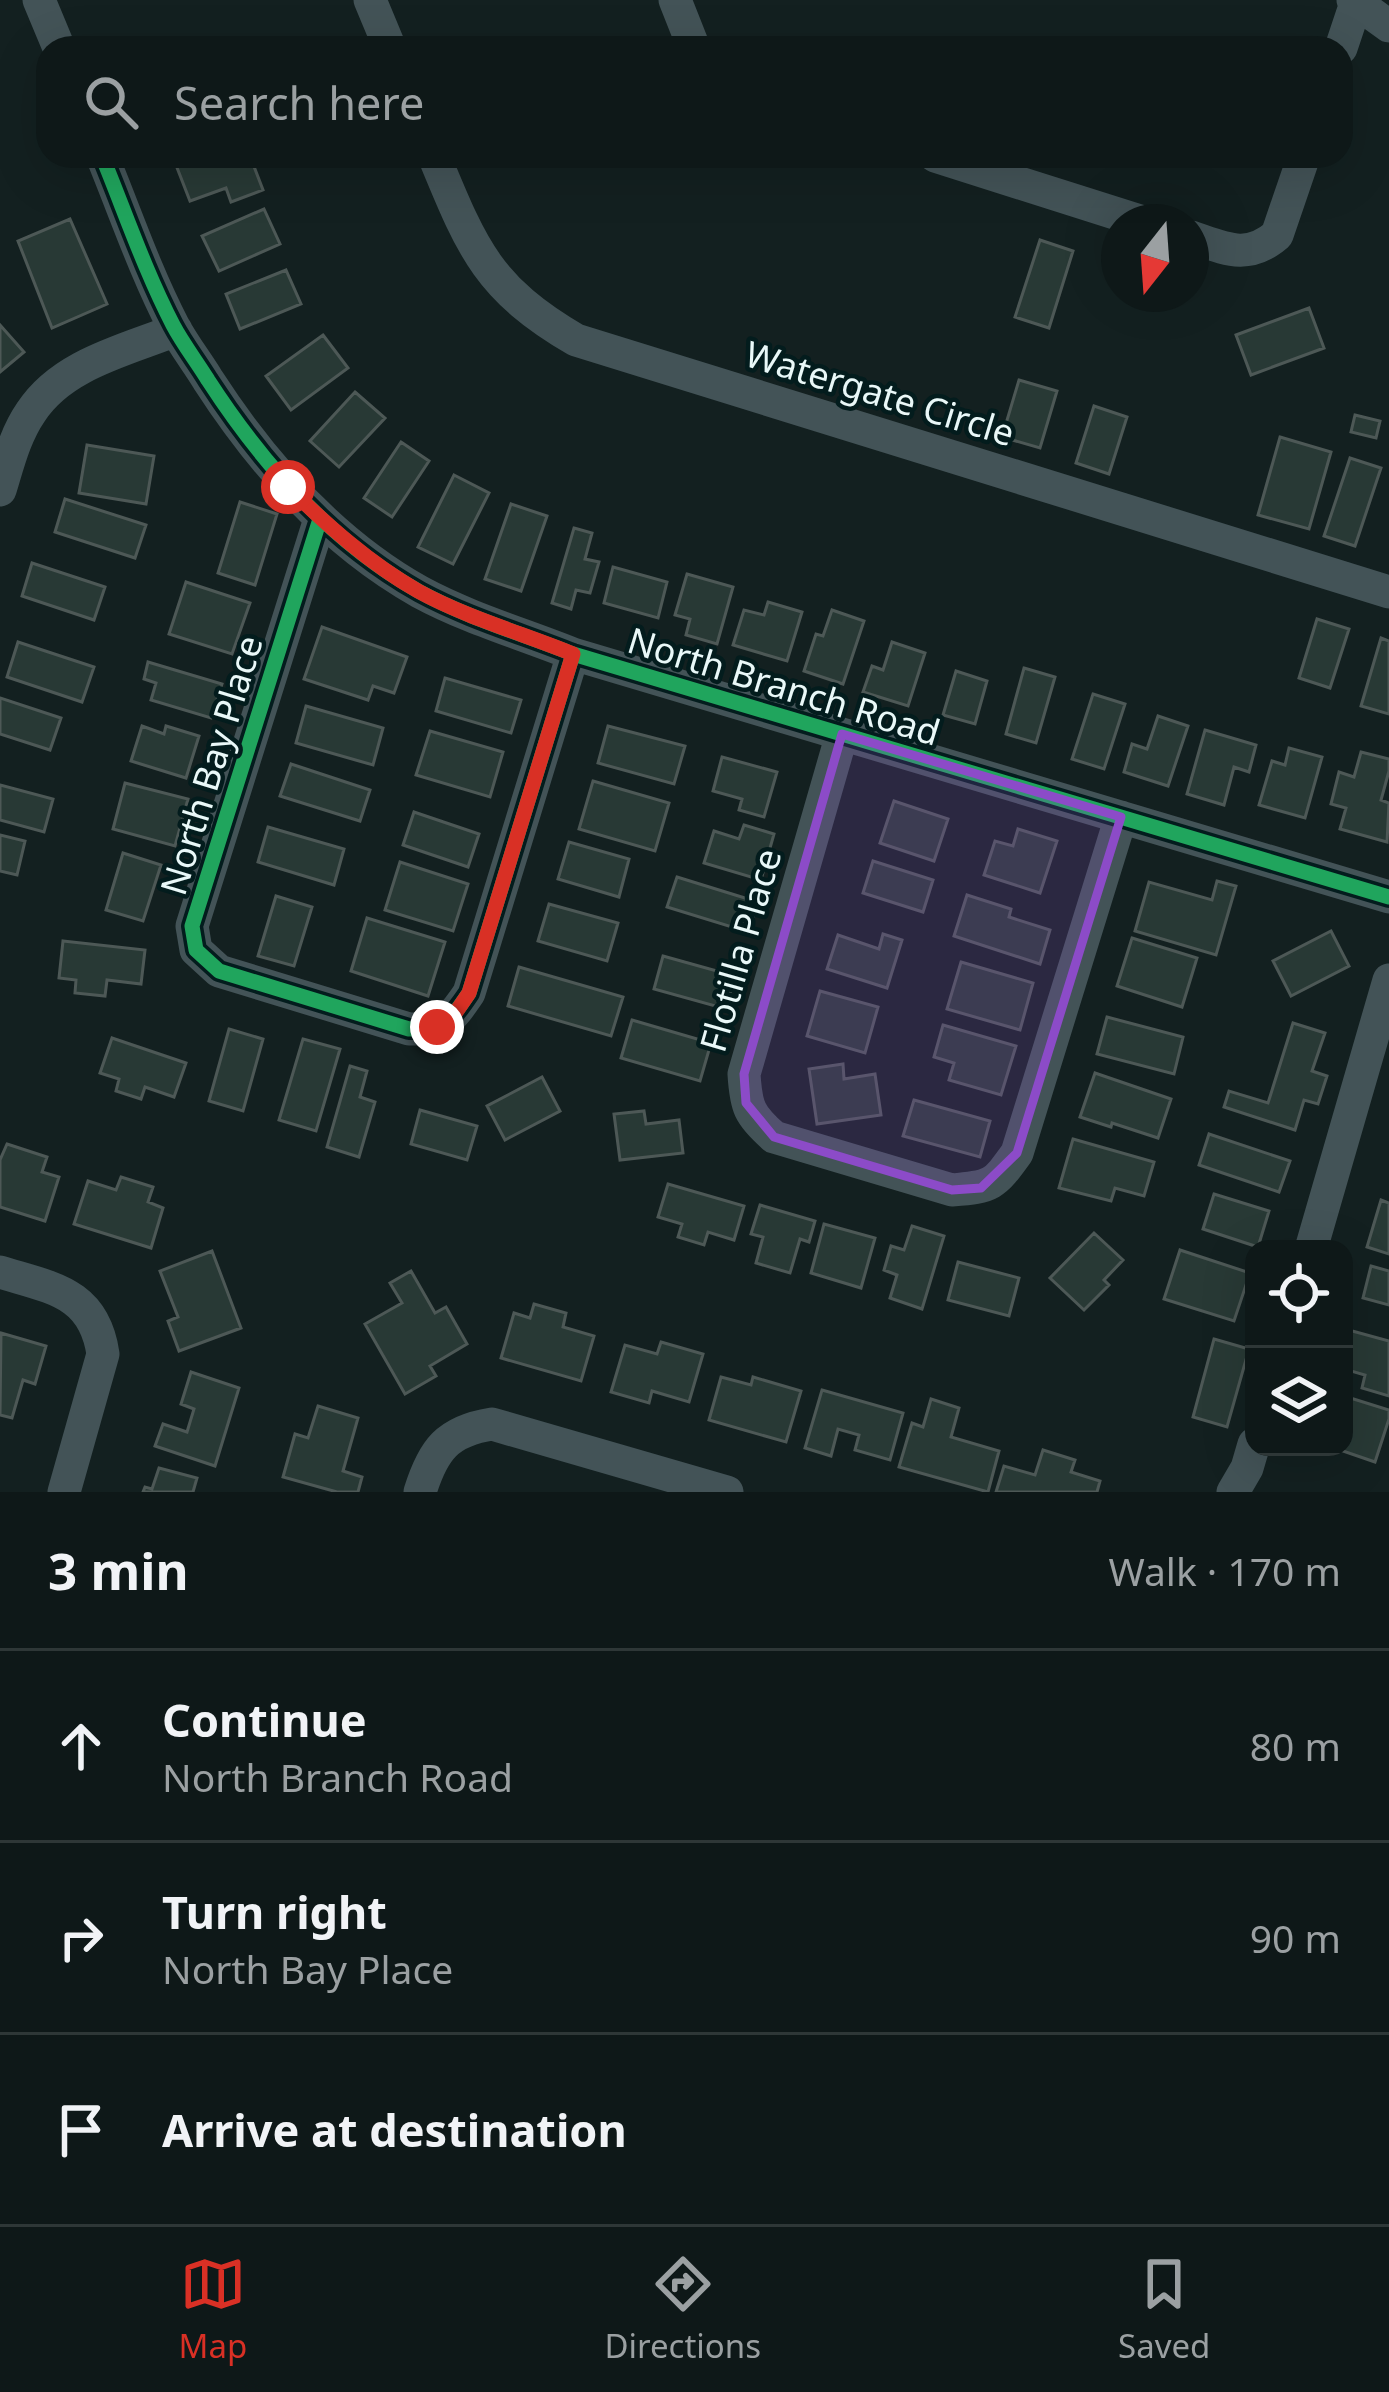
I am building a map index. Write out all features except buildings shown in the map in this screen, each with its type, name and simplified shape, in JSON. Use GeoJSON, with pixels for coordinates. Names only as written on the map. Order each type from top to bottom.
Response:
{"type":"FeatureCollection","features":[{"type":"Feature","properties":{"kind":"street"},"geometry":{"type":"LineString","coordinates":[[39,0],[54,36]]}},
{"type":"Feature","properties":{"kind":"street"},"geometry":{"type":"LineString","coordinates":[[370,0],[385,36]]}},
{"type":"Feature","properties":{"kind":"street"},"geometry":{"type":"LineString","coordinates":[[675,0],[689,36]]}},
{"type":"Feature","properties":{"kind":"street"},"geometry":{"type":"LineString","coordinates":[[1345,36],[1355,1],[1389,26]]}},
{"type":"Feature","properties":{"kind":"street","name":"North Branch Road"},"geometry":{"type":"LineString","coordinates":[[107,168],[176,330],[227,409],[288,487],[320,519],[352,547],[418,590],[573,654],[1389,897]]}},
{"type":"Feature","properties":{"kind":"street","name":"Watergate Circle"},"geometry":{"type":"LineString","coordinates":[[439,168],[463,227],[496,279],[537,317],[576,340],[1389,592]]}},
{"type":"Feature","properties":{"kind":"street"},"geometry":{"type":"LineString","coordinates":[[973,168],[1101,209]]}},
{"type":"Feature","properties":{"kind":"street"},"geometry":{"type":"LineString","coordinates":[[1209,243],[1233,250],[1258,249],[1270,242],[1277,236],[1300,168]]}},
{"type":"Feature","properties":{"kind":"street"},"geometry":{"type":"LineString","coordinates":[[0,490],[29,414],[42,398],[79,368],[176,330]]}},
{"type":"Feature","properties":{"kind":"street","name":"North Bay Place"},"geometry":{"type":"LineString","coordinates":[[320,519],[192,926],[196,950],[219,971],[409,1029],[437,1027],[452,1018],[469,993],[573,654]]}},
{"type":"Feature","properties":{"kind":"street","name":"Flotilla Place"},"geometry":{"type":"LineString","coordinates":[[842,734],[744,1074],[746,1103],[774,1137],[952,1190],[981,1188],[999,1178],[1017,1153],[1121,817]]}},
{"type":"Feature","properties":{"kind":"street"},"geometry":{"type":"LineString","coordinates":[[1314,1240],[1389,980]]}},
{"type":"Feature","properties":{"kind":"street"},"geometry":{"type":"LineString","coordinates":[[0,1272],[75,1298],[100,1332],[103,1354],[64,1492]]}},
{"type":"Feature","properties":{"kind":"street"},"geometry":{"type":"LineString","coordinates":[[420,1492],[436,1454],[451,1438],[492,1424],[728,1492]]}},
{"type":"Feature","properties":{"kind":"street"},"geometry":{"type":"LineString","coordinates":[[1233,1492],[1250,1456]]}},
{"type":"Feature","properties":{"kind":"highlighted area"},"geometry":{"type":"Polygon","coordinates":[[[842,734],[1121,817],[1017,1153],[981,1188],[952,1190],[774,1137],[746,1103],[744,1074],[842,734]]]}},
{"type":"Feature","properties":{"kind":"cycle path"},"geometry":{"type":"LineString","coordinates":[[107,168],[173,325],[229,411],[276,471],[328,525],[420,592],[573,654],[1389,897]]}},
{"type":"Feature","properties":{"kind":"cycle path"},"geometry":{"type":"LineString","coordinates":[[320,519],[192,926],[196,950],[219,971],[409,1029],[438,1025],[451,1017],[469,993],[573,654]]}},
{"type":"Feature","properties":{"kind":"route"},"geometry":{"type":"LineString","coordinates":[[288,487],[352,547],[418,590],[573,654],[469,993],[452,1018],[437,1027]]}}]}
